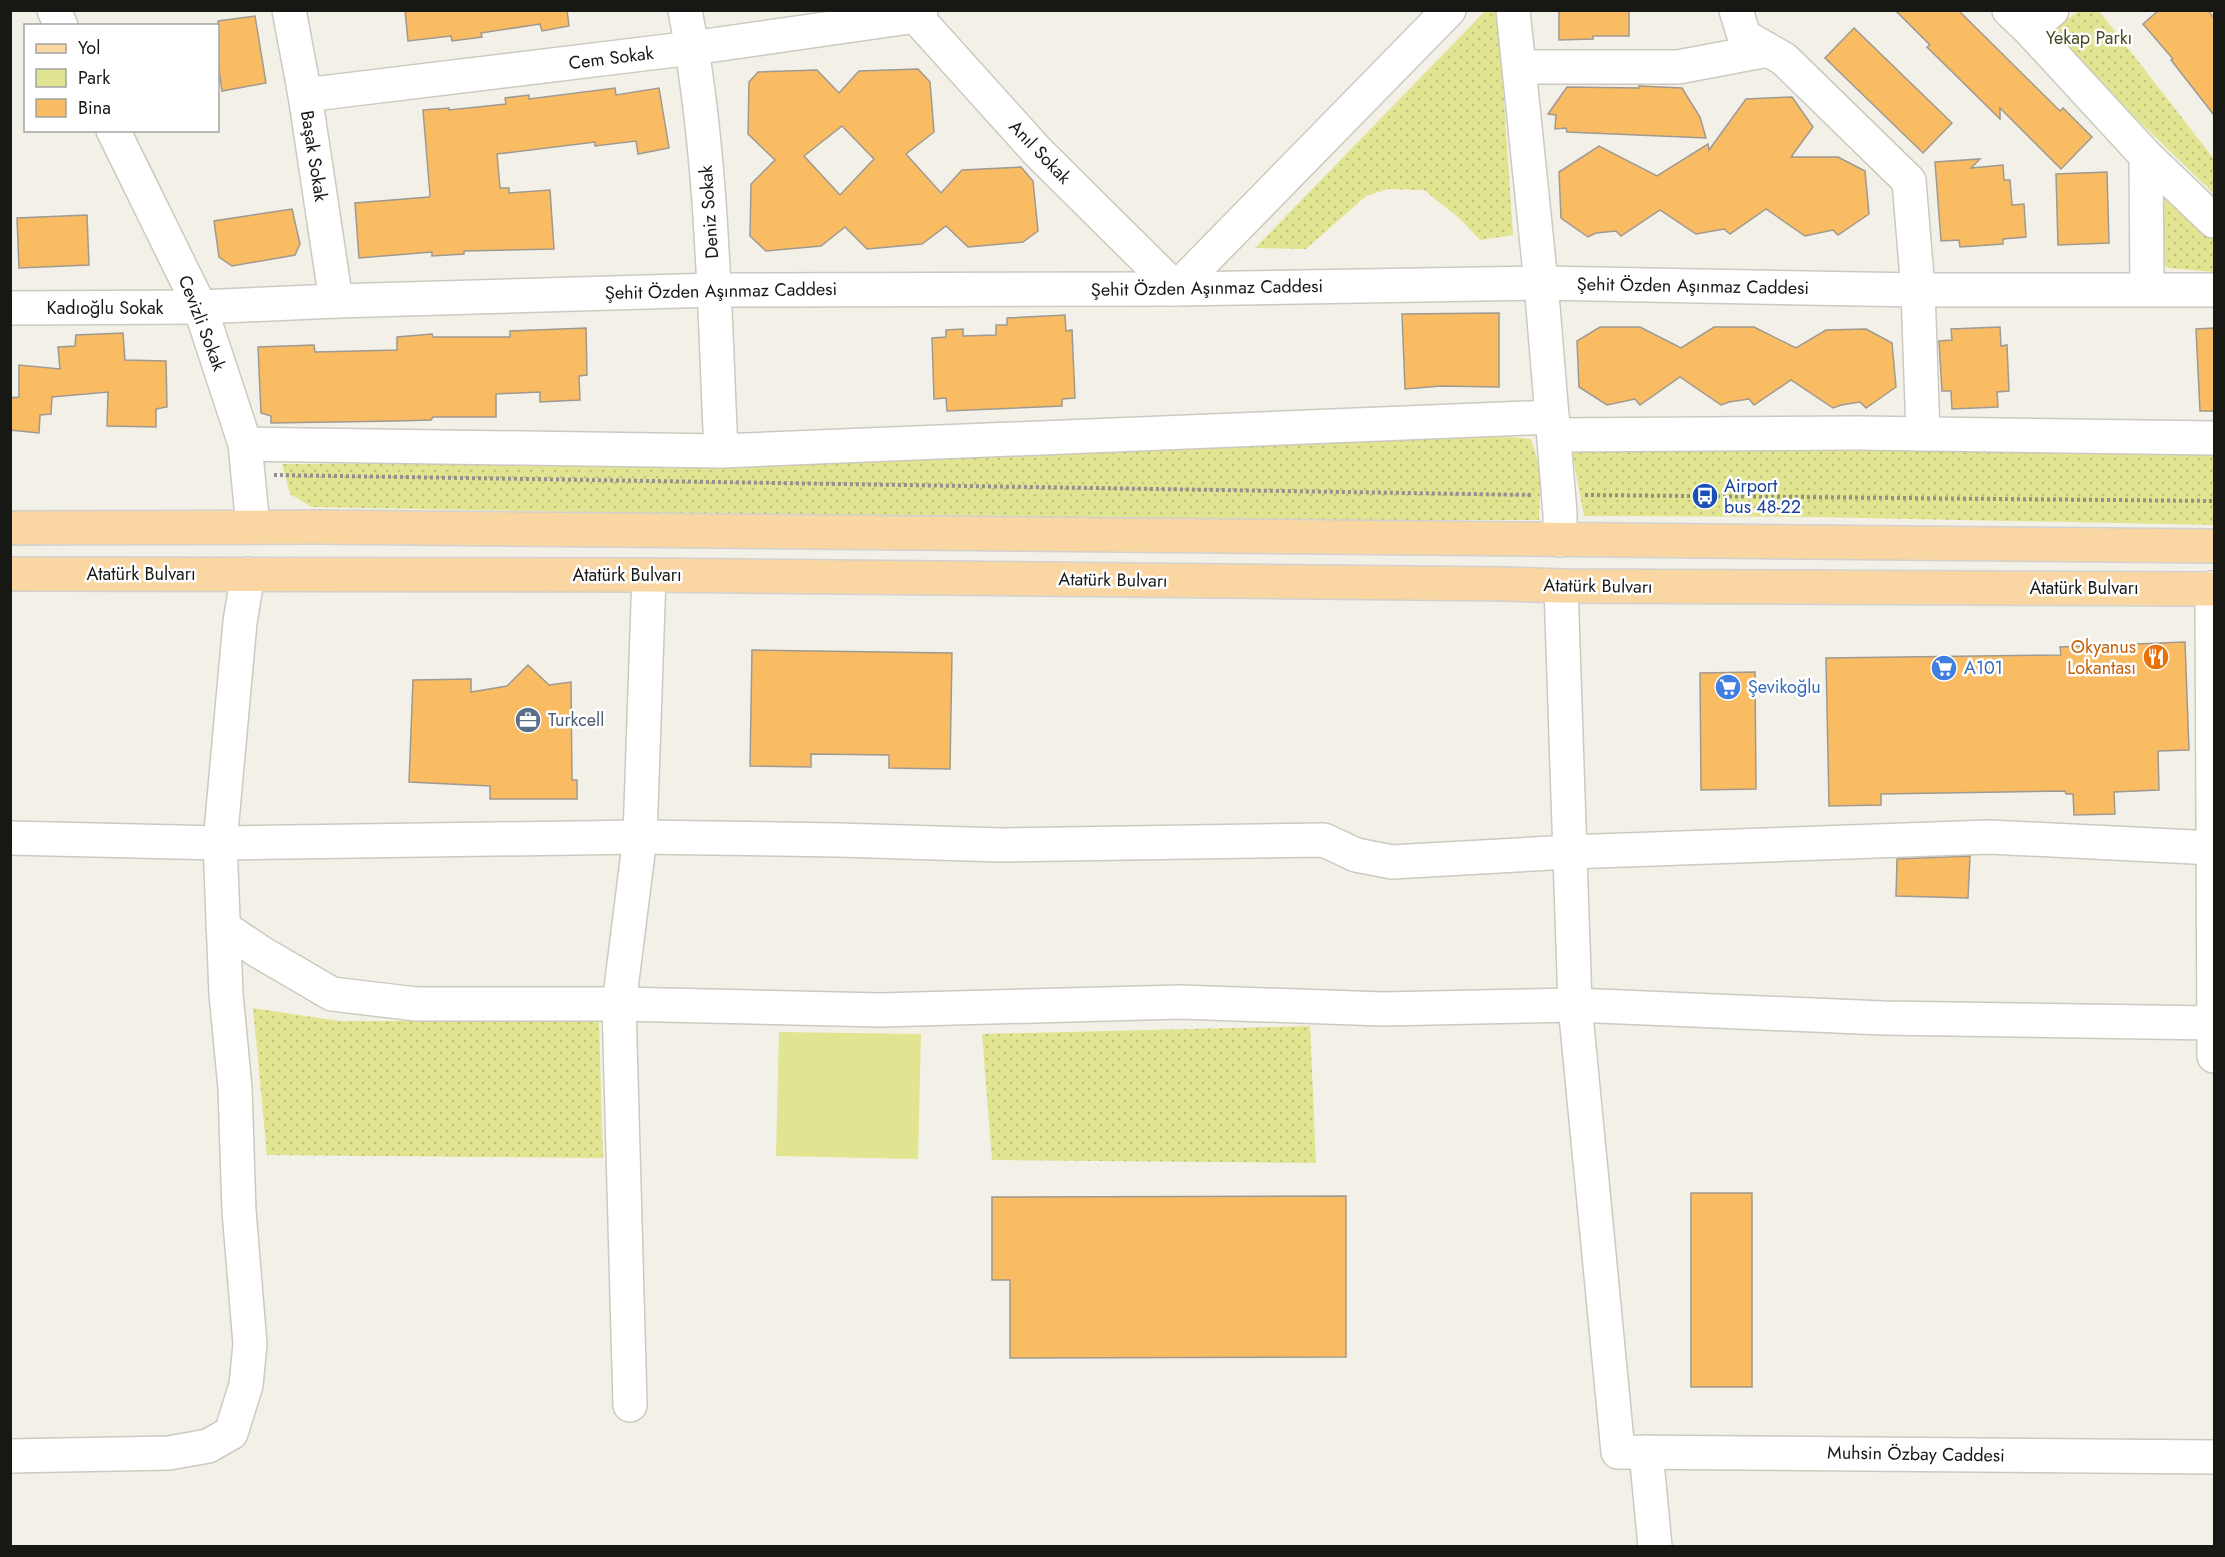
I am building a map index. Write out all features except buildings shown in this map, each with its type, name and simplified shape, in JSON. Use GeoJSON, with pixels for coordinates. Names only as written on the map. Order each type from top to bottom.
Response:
{"type":"FeatureCollection","features":[{"type":"Feature","properties":{"kind":"main road"},"geometry":{"type":"LineString","coordinates":[[248,574],[253,527]]}},
{"type":"Feature","properties":{"kind":"main road"},"geometry":{"type":"LineString","coordinates":[[10,528],[253,527],[2214,546]]}},
{"type":"Feature","properties":{"kind":"main road"},"geometry":{"type":"LineString","coordinates":[[1560,540],[1561,586]]}},
{"type":"Feature","properties":{"kind":"main road","name":"Atatürk Bulvarı"},"geometry":{"type":"LineString","coordinates":[[10,574],[648,575],[1561,586],[2213,588]]}},
{"type":"Feature","properties":{"kind":"street"},"geometry":{"type":"LineString","coordinates":[[54,10],[60,24]]}},
{"type":"Feature","properties":{"kind":"street","name":"Başak Sokak"},"geometry":{"type":"LineString","coordinates":[[290,10],[336,301]]}},
{"type":"Feature","properties":{"kind":"street","name":"Deniz Sokak"},"geometry":{"type":"LineString","coordinates":[[685,10],[692,48],[709,195],[722,451]]}},
{"type":"Feature","properties":{"kind":"street"},"geometry":{"type":"LineString","coordinates":[[1176,289],[1449,10]]}},
{"type":"Feature","properties":{"kind":"street"},"geometry":{"type":"LineString","coordinates":[[1513,10],[1541,283],[1560,540]]}},
{"type":"Feature","properties":{"kind":"street"},"geometry":{"type":"LineString","coordinates":[[1736,10],[1743,36],[1784,59],[1909,181],[1918,290],[1923,434]]}},
{"type":"Feature","properties":{"kind":"street","name":"Cem Sokak"},"geometry":{"type":"LineString","coordinates":[[305,95],[692,48],[916,12]]}},
{"type":"Feature","properties":{"kind":"street","name":"Anıl Sokak"},"geometry":{"type":"LineString","coordinates":[[916,12],[1037,151],[1176,289]]}},
{"type":"Feature","properties":{"kind":"street"},"geometry":{"type":"LineString","coordinates":[[2030,17],[2146,156],[2214,221]]}},
{"type":"Feature","properties":{"kind":"street"},"geometry":{"type":"LineString","coordinates":[[1518,67],[1678,67],[1768,50]]}},
{"type":"Feature","properties":{"kind":"street","name":"Cevizli Sokak"},"geometry":{"type":"LineString","coordinates":[[114,132],[200,308],[247,459],[253,527]]}},
{"type":"Feature","properties":{"kind":"street"},"geometry":{"type":"LineString","coordinates":[[2146,156],[2146,288]]}},
{"type":"Feature","properties":{"kind":"street","name":"Şehit Özden Aşınmaz Caddesi"},"geometry":{"type":"LineString","coordinates":[[200,308],[336,301],[714,290],[1176,289],[1541,283],[1918,290],[2146,288],[2214,290]]}},
{"type":"Feature","properties":{"kind":"street","name":"Kadıoğlu Sokak"},"geometry":{"type":"LineString","coordinates":[[10,308],[200,308]]}},
{"type":"Feature","properties":{"kind":"street"},"geometry":{"type":"LineString","coordinates":[[247,459],[722,451],[1553,426],[2214,438]]}},
{"type":"Feature","properties":{"kind":"street"},"geometry":{"type":"LineString","coordinates":[[10,1456],[169,1453],[208,1446],[231,1433],[246,1385],[250,1344],[238,1211],[235,1088],[226,994],[220,843],[240,622],[248,574]]}},
{"type":"Feature","properties":{"kind":"street"},"geometry":{"type":"LineString","coordinates":[[630,1405],[619,1004],[640,837],[648,575]]}},
{"type":"Feature","properties":{"kind":"street"},"geometry":{"type":"LineString","coordinates":[[1561,586],[1575,1005],[1632,1452],[1656,1546]]}},
{"type":"Feature","properties":{"kind":"street"},"geometry":{"type":"LineString","coordinates":[[2213,588],[2214,1056]]}},
{"type":"Feature","properties":{"kind":"street"},"geometry":{"type":"LineString","coordinates":[[10,838],[220,843],[640,837],[1001,845],[1324,840],[1356,855],[1392,862],[1569,852],[1989,837],[2213,848]]}},
{"type":"Feature","properties":{"kind":"street"},"geometry":{"type":"LineString","coordinates":[[223,927],[260,952],[332,994],[416,1004],[619,1004],[880,1011],[1180,1002],[1383,1009],[1575,1005],[1883,1018],[2214,1023]]}},
{"type":"Feature","properties":{"kind":"street","name":"Muhsin Özbay Caddesi"},"geometry":{"type":"LineString","coordinates":[[1632,1452],[2214,1457]]}},
{"type":"Feature","properties":{"kind":"path"},"geometry":{"type":"LineString","coordinates":[[247,459],[1558,495],[2214,501]]}},
{"type":"Feature","properties":{"kind":"green space"},"geometry":{"type":"Polygon","coordinates":[[[1485,11],[1498,11],[1513,235],[1480,240],[1460,219],[1424,190],[1388,189],[1366,196],[1306,249],[1255,248],[1485,11]]]}},
{"type":"Feature","properties":{"kind":"green space","name":"Yekap Parkı"},"geometry":{"type":"Polygon","coordinates":[[[2079,11],[2099,11],[2214,159],[2214,194],[2048,33],[2079,11]]]}},
{"type":"Feature","properties":{"kind":"green space"},"geometry":{"type":"Polygon","coordinates":[[[2164,192],[2214,236],[2214,272],[2162,266],[2158,200],[2164,192]]]}},
{"type":"Feature","properties":{"kind":"green space"},"geometry":{"type":"Polygon","coordinates":[[[1475,433],[1531,439],[1541,471],[1539,520],[981,520],[312,507],[290,494],[282,464],[737,463],[1475,433]]]}},
{"type":"Feature","properties":{"kind":"green space"},"geometry":{"type":"Polygon","coordinates":[[[1570,441],[2214,454],[2214,525],[1815,517],[1584,516],[1570,441]]]}},
{"type":"Feature","properties":{"kind":"green space"},"geometry":{"type":"Polygon","coordinates":[[[253,1008],[339,1021],[599,1021],[603,1158],[267,1155],[253,1008]]]}},
{"type":"Feature","properties":{"kind":"green space"},"geometry":{"type":"Polygon","coordinates":[[[1310,1026],[1316,1163],[992,1160],[982,1034],[1310,1026]]]}},
{"type":"Feature","properties":{"kind":"green space"},"geometry":{"type":"Polygon","coordinates":[[[779,1032],[921,1034],[918,1159],[776,1156],[779,1032]]]}},
{"type":"Feature","properties":{"kind":"place","name":"Airport bus 48-22"},"geometry":{"type":"Point","coordinates":[1705,496]}},
{"type":"Feature","properties":{"kind":"place","name":"Okyanus Lokantası"},"geometry":{"type":"Point","coordinates":[2156,657]}},
{"type":"Feature","properties":{"kind":"place","name":"A101"},"geometry":{"type":"Point","coordinates":[1944,668]}},
{"type":"Feature","properties":{"kind":"place","name":"Şevikoğlu"},"geometry":{"type":"Point","coordinates":[1728,687]}},
{"type":"Feature","properties":{"kind":"place","name":"Turkcell"},"geometry":{"type":"Point","coordinates":[528,720]}}]}
